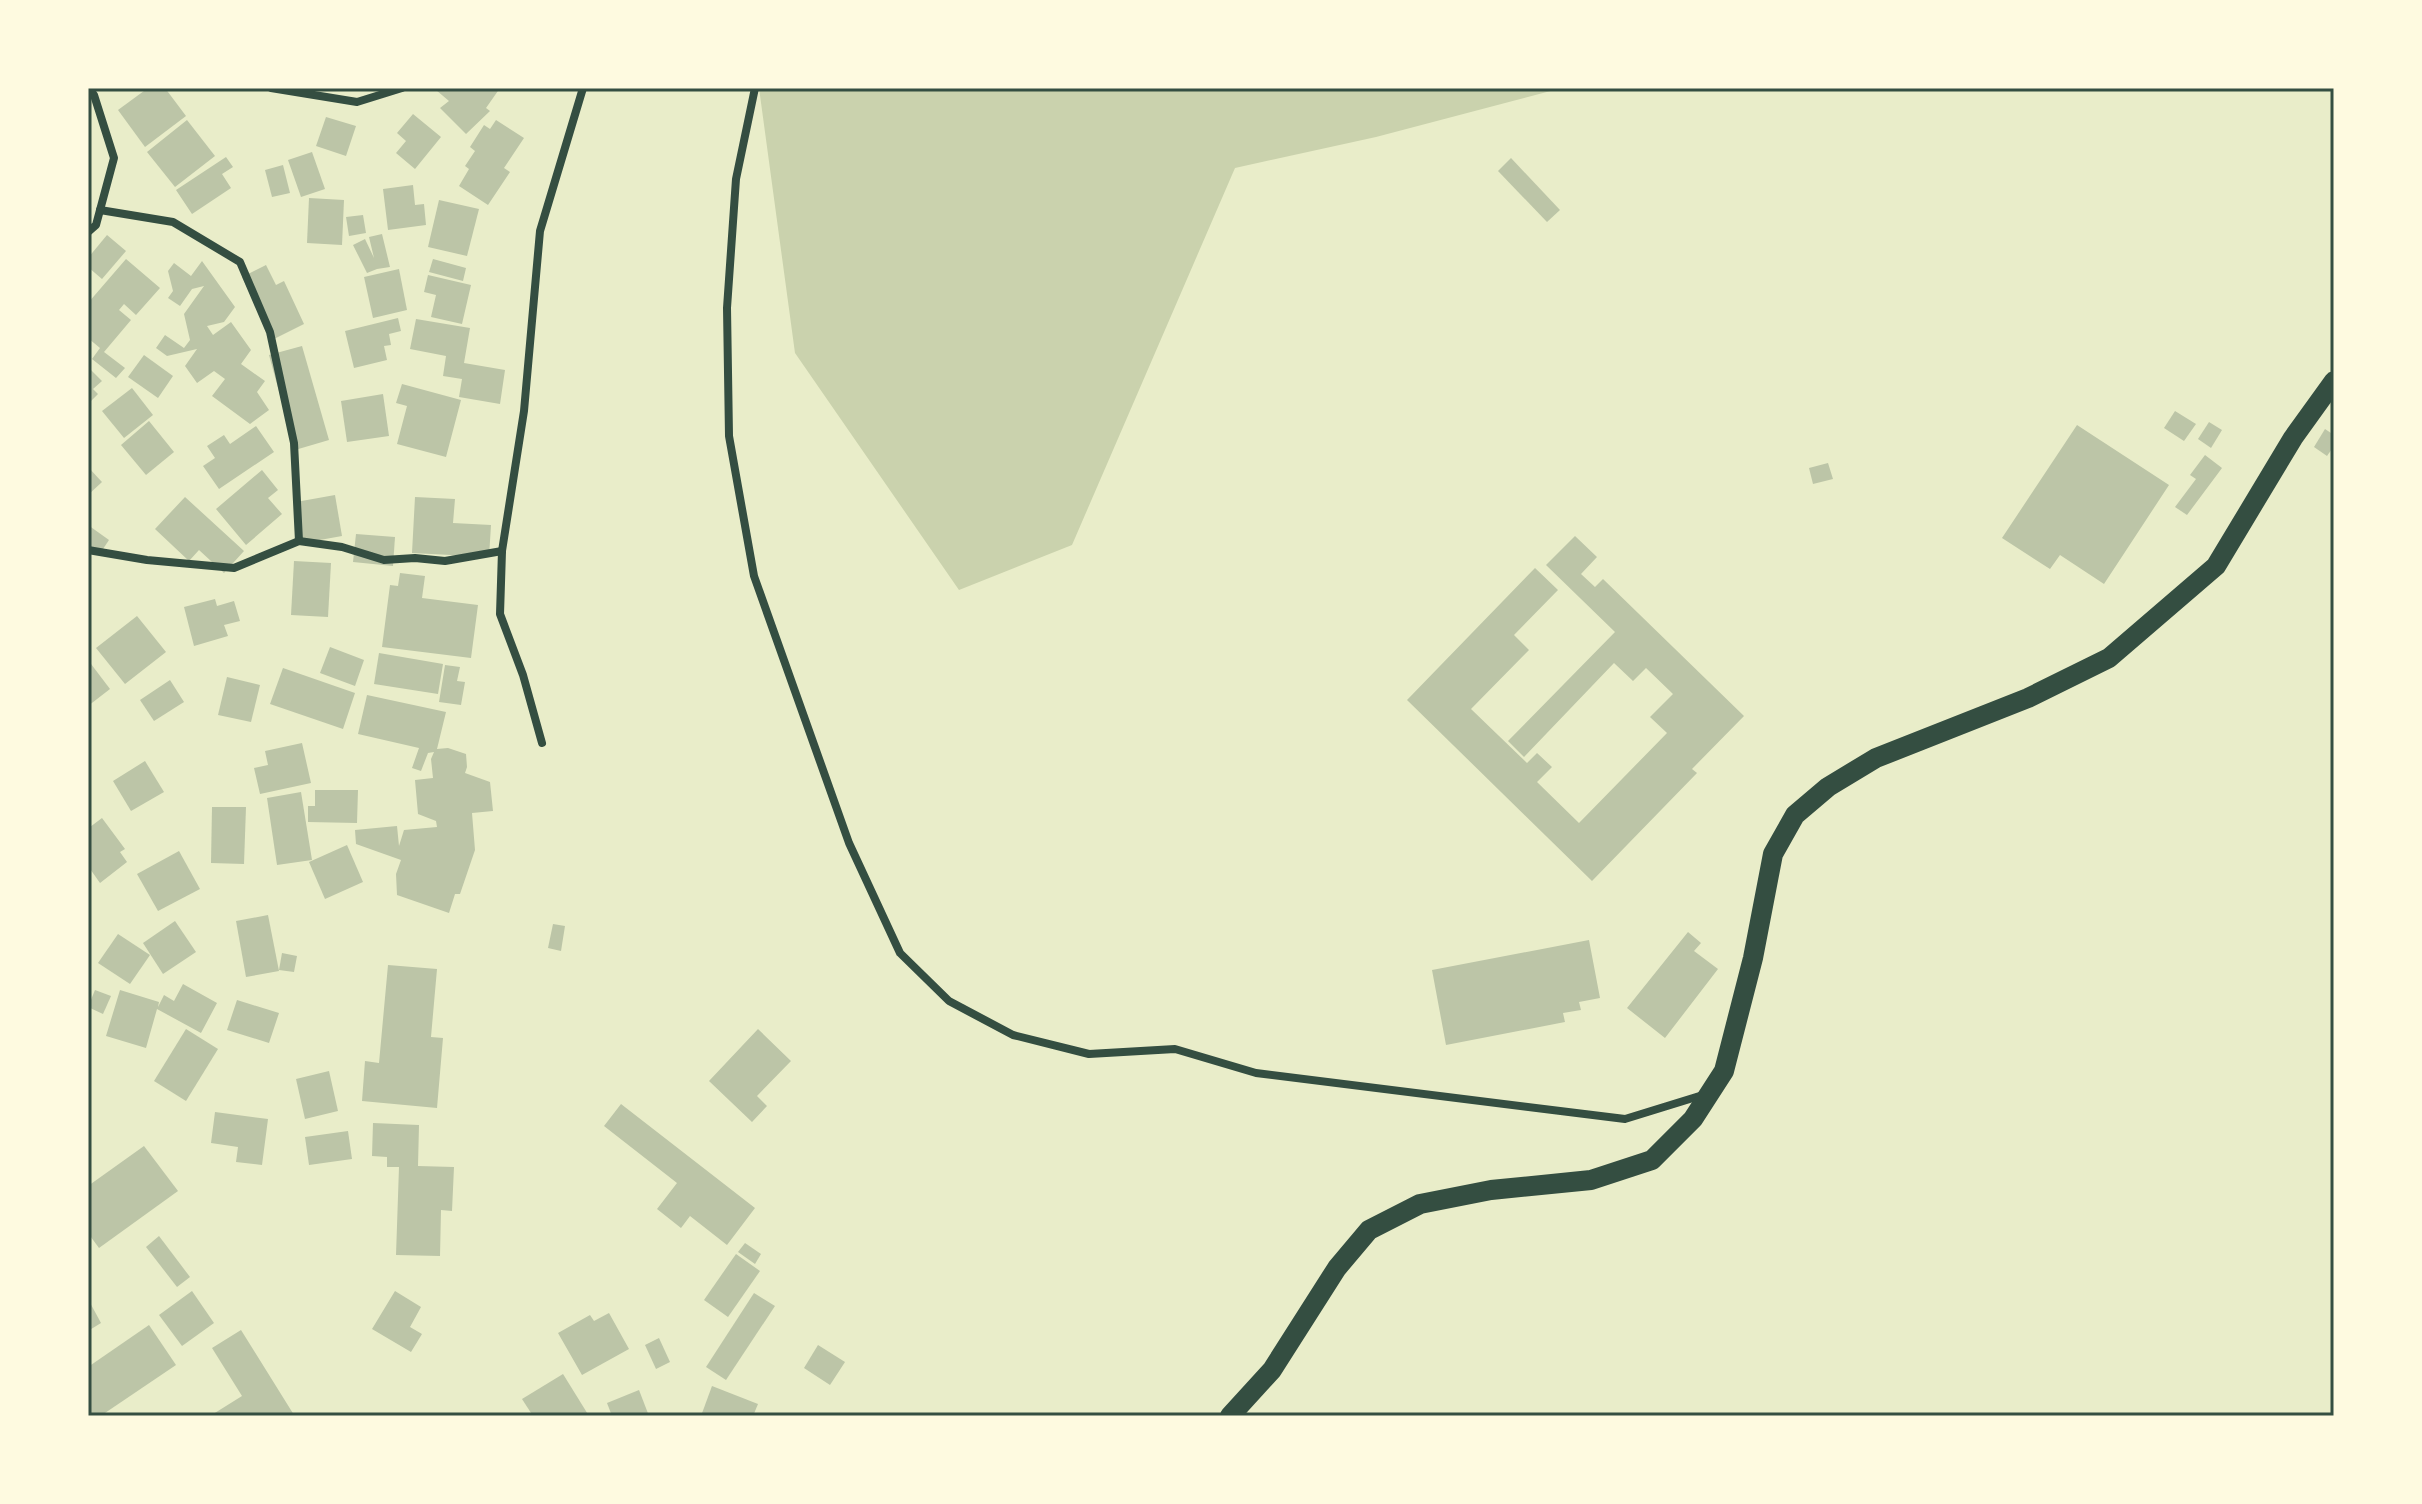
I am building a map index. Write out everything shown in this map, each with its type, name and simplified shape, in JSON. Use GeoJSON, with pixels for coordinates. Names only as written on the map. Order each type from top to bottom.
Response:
{"type":"FeatureCollection","features":[{"type":"Feature","properties":{"kind":"main road"},"geometry":{"type":"LineString","coordinates":[[1230,1416],[1272,1370],[1337,1268],[1369,1230],[1420,1204],[1491,1190],[1591,1180],[1652,1160],[1693,1119],[1724,1071],[1753,958],[1773,854],[1795,815],[1828,787],[1876,758],[2028,698],[2109,658],[2216,566],[2293,438],[2334,381]]}},
{"type":"Feature","properties":{"kind":"street"},"geometry":{"type":"LineString","coordinates":[[88,232],[96,225],[114,158],[89,88]]}},
{"type":"Feature","properties":{"kind":"street"},"geometry":{"type":"LineString","coordinates":[[271,88],[357,102],[402,88]]}},
{"type":"Feature","properties":{"kind":"street"},"geometry":{"type":"LineString","coordinates":[[542,743],[523,675],[500,614],[502,551],[524,411],[540,231],[583,88]]}},
{"type":"Feature","properties":{"kind":"street"},"geometry":{"type":"LineString","coordinates":[[755,88],[736,179],[727,308],[729,436],[754,576],[849,843],[900,953],[949,1001],[1000,1029],[1089,1054],[1175,1049],[1256,1073],[1625,1119],[1710,1092]]}},
{"type":"Feature","properties":{"kind":"street"},"geometry":{"type":"LineString","coordinates":[[100,210],[173,222],[240,262],[270,332],[294,443],[299,541]]}},
{"type":"Feature","properties":{"kind":"street"},"geometry":{"type":"LineString","coordinates":[[88,550],[147,560],[234,568],[299,541],[342,547],[384,560],[415,558],[445,561],[502,551]]}},
{"type":"Feature","properties":{"kind":"green space"},"geometry":{"type":"Polygon","coordinates":[[[759,88],[1562,88],[1376,137],[1235,168],[1072,545],[959,590],[795,353],[759,88]]]}},
{"type":"Feature","properties":{"kind":"building"},"geometry":{"type":"Polygon","coordinates":[[[148,88],[165,88],[186,116],[145,147],[118,110],[148,88]]]}},
{"type":"Feature","properties":{"kind":"building"},"geometry":{"type":"Polygon","coordinates":[[[500,88],[486,108],[490,111],[466,134],[440,108],[449,101],[436,90],[500,88]]]}},
{"type":"Feature","properties":{"kind":"building"},"geometry":{"type":"Polygon","coordinates":[[[413,114],[441,137],[415,169],[396,153],[406,141],[397,133],[413,114]]]}},
{"type":"Feature","properties":{"kind":"building"},"geometry":{"type":"Polygon","coordinates":[[[326,117],[356,126],[346,156],[316,146],[326,117]]]}},
{"type":"Feature","properties":{"kind":"building"},"geometry":{"type":"Polygon","coordinates":[[[187,120],[215,156],[175,187],[147,152],[187,120]]]}},
{"type":"Feature","properties":{"kind":"building"},"geometry":{"type":"Polygon","coordinates":[[[496,120],[524,138],[504,168],[510,172],[488,205],[459,186],[469,169],[465,166],[475,151],[470,147],[484,125],[490,129],[496,120]]]}},
{"type":"Feature","properties":{"kind":"building"},"geometry":{"type":"Polygon","coordinates":[[[312,152],[325,189],[301,197],[288,160],[312,152]]]}},
{"type":"Feature","properties":{"kind":"building"},"geometry":{"type":"Polygon","coordinates":[[[226,157],[233,167],[222,174],[231,188],[192,214],[176,190],[226,157]]]}},
{"type":"Feature","properties":{"kind":"building"},"geometry":{"type":"Polygon","coordinates":[[[1511,158],[1560,210],[1547,222],[1498,171],[1511,158]]]}},
{"type":"Feature","properties":{"kind":"building"},"geometry":{"type":"Polygon","coordinates":[[[283,165],[290,193],[272,197],[265,170],[283,165]]]}},
{"type":"Feature","properties":{"kind":"building"},"geometry":{"type":"Polygon","coordinates":[[[413,185],[415,205],[424,204],[426,225],[388,230],[383,189],[413,185]]]}},
{"type":"Feature","properties":{"kind":"building"},"geometry":{"type":"Polygon","coordinates":[[[309,198],[344,200],[342,245],[307,243],[309,198]]]}},
{"type":"Feature","properties":{"kind":"building"},"geometry":{"type":"Polygon","coordinates":[[[439,200],[479,209],[467,256],[428,247],[439,200]]]}},
{"type":"Feature","properties":{"kind":"building"},"geometry":{"type":"Polygon","coordinates":[[[363,215],[366,233],[349,236],[346,217],[363,215]]]}},
{"type":"Feature","properties":{"kind":"building"},"geometry":{"type":"Polygon","coordinates":[[[382,234],[390,267],[367,273],[353,245],[365,239],[374,258],[369,237],[382,234]]]}},
{"type":"Feature","properties":{"kind":"building"},"geometry":{"type":"Polygon","coordinates":[[[107,235],[126,251],[102,279],[88,267],[88,258],[107,235]]]}},
{"type":"Feature","properties":{"kind":"building"},"geometry":{"type":"Polygon","coordinates":[[[126,259],[160,288],[136,315],[124,304],[119,310],[131,320],[104,352],[125,368],[116,378],[92,359],[100,348],[88,338],[88,303],[126,259]]]}},
{"type":"Feature","properties":{"kind":"building"},"geometry":{"type":"Polygon","coordinates":[[[433,259],[466,268],[463,281],[429,272],[433,259]]]}},
{"type":"Feature","properties":{"kind":"building"},"geometry":{"type":"Polygon","coordinates":[[[202,261],[235,307],[224,322],[207,326],[213,335],[231,322],[251,350],[241,364],[265,381],[257,392],[269,410],[250,424],[212,396],[225,379],[214,371],[197,383],[185,366],[197,349],[167,356],[156,348],[165,335],[184,348],[190,340],[184,314],[204,286],[192,289],[180,306],[168,298],[173,291],[168,271],[174,263],[191,276],[202,261]]]}},
{"type":"Feature","properties":{"kind":"building"},"geometry":{"type":"Polygon","coordinates":[[[266,265],[276,285],[284,281],[304,324],[272,340],[242,277],[266,265]]]}},
{"type":"Feature","properties":{"kind":"building"},"geometry":{"type":"Polygon","coordinates":[[[399,269],[407,310],[373,318],[364,277],[399,269]]]}},
{"type":"Feature","properties":{"kind":"building"},"geometry":{"type":"Polygon","coordinates":[[[428,275],[471,285],[462,324],[431,317],[436,295],[424,292],[428,275]]]}},
{"type":"Feature","properties":{"kind":"building"},"geometry":{"type":"Polygon","coordinates":[[[398,318],[401,331],[389,334],[391,345],[384,346],[387,360],[354,368],[345,331],[398,318]]]}},
{"type":"Feature","properties":{"kind":"building"},"geometry":{"type":"Polygon","coordinates":[[[416,319],[470,328],[464,363],[505,370],[500,404],[459,397],[462,379],[443,376],[446,356],[410,349],[416,319]]]}},
{"type":"Feature","properties":{"kind":"building"},"geometry":{"type":"Polygon","coordinates":[[[302,346],[329,440],[295,450],[269,355],[302,346]]]}},
{"type":"Feature","properties":{"kind":"building"},"geometry":{"type":"Polygon","coordinates":[[[144,355],[173,376],[158,398],[128,377],[144,355]]]}},
{"type":"Feature","properties":{"kind":"building"},"geometry":{"type":"Polygon","coordinates":[[[88,367],[102,381],[93,389],[98,394],[88,404],[88,367]]]}},
{"type":"Feature","properties":{"kind":"building"},"geometry":{"type":"Polygon","coordinates":[[[402,384],[461,400],[446,457],[397,444],[407,406],[396,403],[402,384]]]}},
{"type":"Feature","properties":{"kind":"building"},"geometry":{"type":"Polygon","coordinates":[[[132,388],[153,415],[124,438],[102,411],[132,388]]]}},
{"type":"Feature","properties":{"kind":"building"},"geometry":{"type":"Polygon","coordinates":[[[383,394],[389,436],[347,442],[341,401],[383,394]]]}},
{"type":"Feature","properties":{"kind":"building"},"geometry":{"type":"Polygon","coordinates":[[[2175,411],[2196,424],[2184,441],[2164,428],[2175,411]]]}},
{"type":"Feature","properties":{"kind":"building"},"geometry":{"type":"Polygon","coordinates":[[[149,421],[174,452],[146,475],[121,445],[149,421]]]}},
{"type":"Feature","properties":{"kind":"building"},"geometry":{"type":"Polygon","coordinates":[[[2209,422],[2222,430],[2211,448],[2198,439],[2209,422]]]}},
{"type":"Feature","properties":{"kind":"building"},"geometry":{"type":"Polygon","coordinates":[[[2077,425],[2169,485],[2104,584],[2060,555],[2050,569],[2002,538],[2077,425]]]}},
{"type":"Feature","properties":{"kind":"building"},"geometry":{"type":"Polygon","coordinates":[[[256,426],[274,452],[219,489],[203,466],[215,458],[207,446],[224,435],[230,444],[256,426]]]}},
{"type":"Feature","properties":{"kind":"building"},"geometry":{"type":"Polygon","coordinates":[[[2325,429],[2334,435],[2334,446],[2327,456],[2314,447],[2325,429]]]}},
{"type":"Feature","properties":{"kind":"building"},"geometry":{"type":"Polygon","coordinates":[[[2205,455],[2222,468],[2187,515],[2175,507],[2196,479],[2190,475],[2205,455]]]}},
{"type":"Feature","properties":{"kind":"building"},"geometry":{"type":"Polygon","coordinates":[[[1828,463],[1833,479],[1813,484],[1809,468],[1828,463]]]}},
{"type":"Feature","properties":{"kind":"building"},"geometry":{"type":"Polygon","coordinates":[[[88,467],[102,482],[88,495],[88,467]]]}},
{"type":"Feature","properties":{"kind":"building"},"geometry":{"type":"Polygon","coordinates":[[[262,470],[278,490],[268,498],[282,514],[246,545],[216,509],[262,470]]]}},
{"type":"Feature","properties":{"kind":"building"},"geometry":{"type":"Polygon","coordinates":[[[335,495],[342,536],[303,543],[296,502],[335,495]]]}},
{"type":"Feature","properties":{"kind":"building"},"geometry":{"type":"Polygon","coordinates":[[[185,497],[244,551],[224,573],[199,550],[189,561],[155,529],[185,497]]]}},
{"type":"Feature","properties":{"kind":"building"},"geometry":{"type":"Polygon","coordinates":[[[415,497],[455,499],[453,523],[491,525],[489,557],[412,553],[415,497]]]}},
{"type":"Feature","properties":{"kind":"building"},"geometry":{"type":"Polygon","coordinates":[[[88,525],[109,540],[99,555],[88,548],[88,525]]]}},
{"type":"Feature","properties":{"kind":"building"},"geometry":{"type":"Polygon","coordinates":[[[356,534],[395,537],[393,566],[353,562],[356,534]]]}},
{"type":"Feature","properties":{"kind":"building"},"geometry":{"type":"Polygon","coordinates":[[[1575,536],[1597,557],[1581,574],[1595,587],[1603,579],[1744,716],[1692,769],[1697,773],[1592,881],[1407,700],[1535,568],[1558,590],[1514,635],[1529,650],[1471,709],[1527,763],[1537,753],[1552,767],[1537,782],[1579,823],[1667,733],[1650,717],[1673,694],[1646,668],[1633,681],[1614,663],[1524,757],[1508,741],[1615,632],[1546,565],[1575,536]]]}},
{"type":"Feature","properties":{"kind":"building"},"geometry":{"type":"Polygon","coordinates":[[[294,561],[331,563],[328,617],[291,615],[294,561]]]}},
{"type":"Feature","properties":{"kind":"building"},"geometry":{"type":"Polygon","coordinates":[[[400,573],[425,576],[422,598],[478,605],[471,658],[382,647],[390,585],[398,586],[400,573]]]}},
{"type":"Feature","properties":{"kind":"building"},"geometry":{"type":"Polygon","coordinates":[[[215,599],[217,606],[234,601],[240,621],[224,625],[228,636],[194,646],[184,607],[215,599]]]}},
{"type":"Feature","properties":{"kind":"building"},"geometry":{"type":"Polygon","coordinates":[[[137,616],[166,652],[125,684],[96,648],[137,616]]]}},
{"type":"Feature","properties":{"kind":"building"},"geometry":{"type":"Polygon","coordinates":[[[330,647],[364,660],[355,686],[320,673],[330,647]]]}},
{"type":"Feature","properties":{"kind":"building"},"geometry":{"type":"Polygon","coordinates":[[[379,653],[443,664],[438,694],[374,684],[379,653]]]}},
{"type":"Feature","properties":{"kind":"building"},"geometry":{"type":"Polygon","coordinates":[[[88,660],[110,689],[88,706],[88,660]]]}},
{"type":"Feature","properties":{"kind":"building"},"geometry":{"type":"Polygon","coordinates":[[[445,665],[460,667],[457,681],[465,682],[461,705],[439,702],[445,665]]]}},
{"type":"Feature","properties":{"kind":"building"},"geometry":{"type":"Polygon","coordinates":[[[283,668],[355,693],[343,729],[270,704],[283,668]]]}},
{"type":"Feature","properties":{"kind":"building"},"geometry":{"type":"Polygon","coordinates":[[[227,677],[260,685],[251,722],[218,715],[227,677]]]}},
{"type":"Feature","properties":{"kind":"building"},"geometry":{"type":"Polygon","coordinates":[[[170,680],[184,702],[154,721],[140,700],[170,680]]]}},
{"type":"Feature","properties":{"kind":"building"},"geometry":{"type":"Polygon","coordinates":[[[367,695],[446,712],[437,749],[448,748],[466,754],[465,773],[490,782],[493,811],[472,813],[475,850],[460,894],[455,894],[449,913],[397,895],[396,874],[401,860],[356,844],[355,830],[397,826],[399,846],[404,830],[437,827],[436,821],[418,814],[415,780],[433,778],[431,759],[434,752],[428,753],[421,771],[412,768],[419,748],[358,734],[367,695]]]}},
{"type":"Feature","properties":{"kind":"building"},"geometry":{"type":"Polygon","coordinates":[[[302,743],[311,783],[260,794],[254,768],[268,765],[265,751],[302,743]]]}},
{"type":"Feature","properties":{"kind":"building"},"geometry":{"type":"Polygon","coordinates":[[[145,761],[164,792],[131,811],[113,781],[145,761]]]}},
{"type":"Feature","properties":{"kind":"building"},"geometry":{"type":"Polygon","coordinates":[[[315,790],[358,790],[357,823],[308,822],[308,806],[315,806],[315,790]]]}},
{"type":"Feature","properties":{"kind":"building"},"geometry":{"type":"Polygon","coordinates":[[[301,792],[312,860],[277,865],[267,798],[301,792]]]}},
{"type":"Feature","properties":{"kind":"building"},"geometry":{"type":"Polygon","coordinates":[[[212,807],[246,807],[244,864],[211,863],[212,807]]]}},
{"type":"Feature","properties":{"kind":"building"},"geometry":{"type":"Polygon","coordinates":[[[102,818],[125,849],[120,852],[127,862],[100,883],[88,866],[88,825],[90,827],[102,818]]]}},
{"type":"Feature","properties":{"kind":"building"},"geometry":{"type":"Polygon","coordinates":[[[347,845],[363,882],[325,899],[309,862],[347,845]]]}},
{"type":"Feature","properties":{"kind":"building"},"geometry":{"type":"Polygon","coordinates":[[[179,851],[200,889],[158,911],[137,874],[179,851]]]}},
{"type":"Feature","properties":{"kind":"building"},"geometry":{"type":"Polygon","coordinates":[[[268,915],[279,971],[246,977],[236,921],[268,915]]]}},
{"type":"Feature","properties":{"kind":"building"},"geometry":{"type":"Polygon","coordinates":[[[175,921],[196,952],[163,974],[143,943],[175,921]]]}},
{"type":"Feature","properties":{"kind":"building"},"geometry":{"type":"Polygon","coordinates":[[[553,924],[565,926],[561,951],[548,948],[553,924]]]}},
{"type":"Feature","properties":{"kind":"building"},"geometry":{"type":"Polygon","coordinates":[[[1688,932],[1701,943],[1694,951],[1718,969],[1665,1038],[1627,1008],[1688,932]]]}},
{"type":"Feature","properties":{"kind":"building"},"geometry":{"type":"Polygon","coordinates":[[[118,934],[150,955],[130,984],[98,963],[118,934]]]}},
{"type":"Feature","properties":{"kind":"building"},"geometry":{"type":"Polygon","coordinates":[[[1589,940],[1600,998],[1579,1002],[1581,1010],[1563,1013],[1565,1022],[1446,1045],[1432,970],[1589,940]]]}},
{"type":"Feature","properties":{"kind":"building"},"geometry":{"type":"Polygon","coordinates":[[[282,953],[297,956],[294,972],[279,970],[282,953]]]}},
{"type":"Feature","properties":{"kind":"building"},"geometry":{"type":"Polygon","coordinates":[[[388,965],[437,969],[431,1037],[443,1038],[437,1108],[362,1101],[365,1061],[379,1063],[388,965]]]}},
{"type":"Feature","properties":{"kind":"building"},"geometry":{"type":"Polygon","coordinates":[[[183,984],[217,1003],[201,1033],[157,1009],[146,1048],[106,1036],[120,990],[159,1002],[158,1007],[164,995],[174,1001],[183,984]]]}},
{"type":"Feature","properties":{"kind":"building"},"geometry":{"type":"Polygon","coordinates":[[[95,990],[111,996],[103,1014],[88,1007],[95,990]]]}},
{"type":"Feature","properties":{"kind":"building"},"geometry":{"type":"Polygon","coordinates":[[[237,1000],[279,1013],[269,1043],[227,1030],[237,1000]]]}},
{"type":"Feature","properties":{"kind":"building"},"geometry":{"type":"Polygon","coordinates":[[[186,1029],[218,1049],[186,1101],[154,1081],[186,1029]]]}},
{"type":"Feature","properties":{"kind":"building"},"geometry":{"type":"Polygon","coordinates":[[[758,1029],[791,1061],[757,1096],[767,1106],[752,1122],[709,1081],[758,1029]]]}},
{"type":"Feature","properties":{"kind":"building"},"geometry":{"type":"Polygon","coordinates":[[[329,1071],[338,1111],[305,1119],[296,1079],[329,1071]]]}},
{"type":"Feature","properties":{"kind":"building"},"geometry":{"type":"Polygon","coordinates":[[[621,1104],[755,1208],[727,1245],[690,1216],[681,1228],[657,1209],[677,1183],[604,1126],[621,1104]]]}},
{"type":"Feature","properties":{"kind":"building"},"geometry":{"type":"Polygon","coordinates":[[[215,1112],[268,1119],[262,1165],[236,1162],[238,1147],[211,1143],[215,1112]]]}},
{"type":"Feature","properties":{"kind":"building"},"geometry":{"type":"Polygon","coordinates":[[[373,1123],[419,1125],[418,1166],[454,1167],[452,1211],[441,1210],[440,1256],[396,1255],[399,1167],[387,1167],[387,1157],[372,1156],[373,1123]]]}},
{"type":"Feature","properties":{"kind":"building"},"geometry":{"type":"Polygon","coordinates":[[[348,1131],[352,1159],[309,1165],[305,1137],[348,1131]]]}},
{"type":"Feature","properties":{"kind":"building"},"geometry":{"type":"Polygon","coordinates":[[[144,1146],[178,1191],[99,1248],[88,1233],[88,1186],[144,1146]]]}},
{"type":"Feature","properties":{"kind":"building"},"geometry":{"type":"Polygon","coordinates":[[[159,1236],[190,1277],[177,1287],[146,1247],[159,1236]]]}},
{"type":"Feature","properties":{"kind":"building"},"geometry":{"type":"Polygon","coordinates":[[[745,1243],[761,1254],[755,1264],[738,1252],[745,1243]]]}},
{"type":"Feature","properties":{"kind":"building"},"geometry":{"type":"Polygon","coordinates":[[[736,1254],[760,1271],[728,1317],[704,1300],[736,1254]]]}},
{"type":"Feature","properties":{"kind":"building"},"geometry":{"type":"Polygon","coordinates":[[[192,1291],[214,1323],[182,1346],[159,1315],[192,1291]]]}},
{"type":"Feature","properties":{"kind":"building"},"geometry":{"type":"Polygon","coordinates":[[[395,1291],[421,1307],[410,1327],[422,1334],[411,1352],[372,1329],[395,1291]]]}},
{"type":"Feature","properties":{"kind":"building"},"geometry":{"type":"Polygon","coordinates":[[[754,1293],[775,1306],[726,1380],[706,1367],[754,1293]]]}},
{"type":"Feature","properties":{"kind":"building"},"geometry":{"type":"Polygon","coordinates":[[[88,1299],[101,1323],[88,1331],[88,1299]]]}},
{"type":"Feature","properties":{"kind":"building"},"geometry":{"type":"Polygon","coordinates":[[[609,1313],[629,1349],[582,1375],[558,1333],[590,1315],[594,1321],[609,1313]]]}},
{"type":"Feature","properties":{"kind":"building"},"geometry":{"type":"Polygon","coordinates":[[[149,1325],[176,1365],[102,1415],[88,1416],[88,1367],[149,1325]]]}},
{"type":"Feature","properties":{"kind":"building"},"geometry":{"type":"Polygon","coordinates":[[[241,1330],[294,1415],[210,1416],[242,1396],[212,1348],[241,1330]]]}},
{"type":"Feature","properties":{"kind":"building"},"geometry":{"type":"Polygon","coordinates":[[[659,1338],[670,1362],[656,1369],[645,1345],[659,1338]]]}},
{"type":"Feature","properties":{"kind":"building"},"geometry":{"type":"Polygon","coordinates":[[[818,1345],[845,1362],[830,1385],[804,1368],[818,1345]]]}},
{"type":"Feature","properties":{"kind":"building"},"geometry":{"type":"Polygon","coordinates":[[[563,1374],[589,1416],[533,1416],[522,1399],[563,1374]]]}},
{"type":"Feature","properties":{"kind":"building"},"geometry":{"type":"Polygon","coordinates":[[[712,1386],[758,1404],[753,1416],[701,1416],[712,1386]]]}},
{"type":"Feature","properties":{"kind":"building"},"geometry":{"type":"Polygon","coordinates":[[[639,1390],[649,1416],[612,1416],[607,1403],[639,1390]]]}}]}
